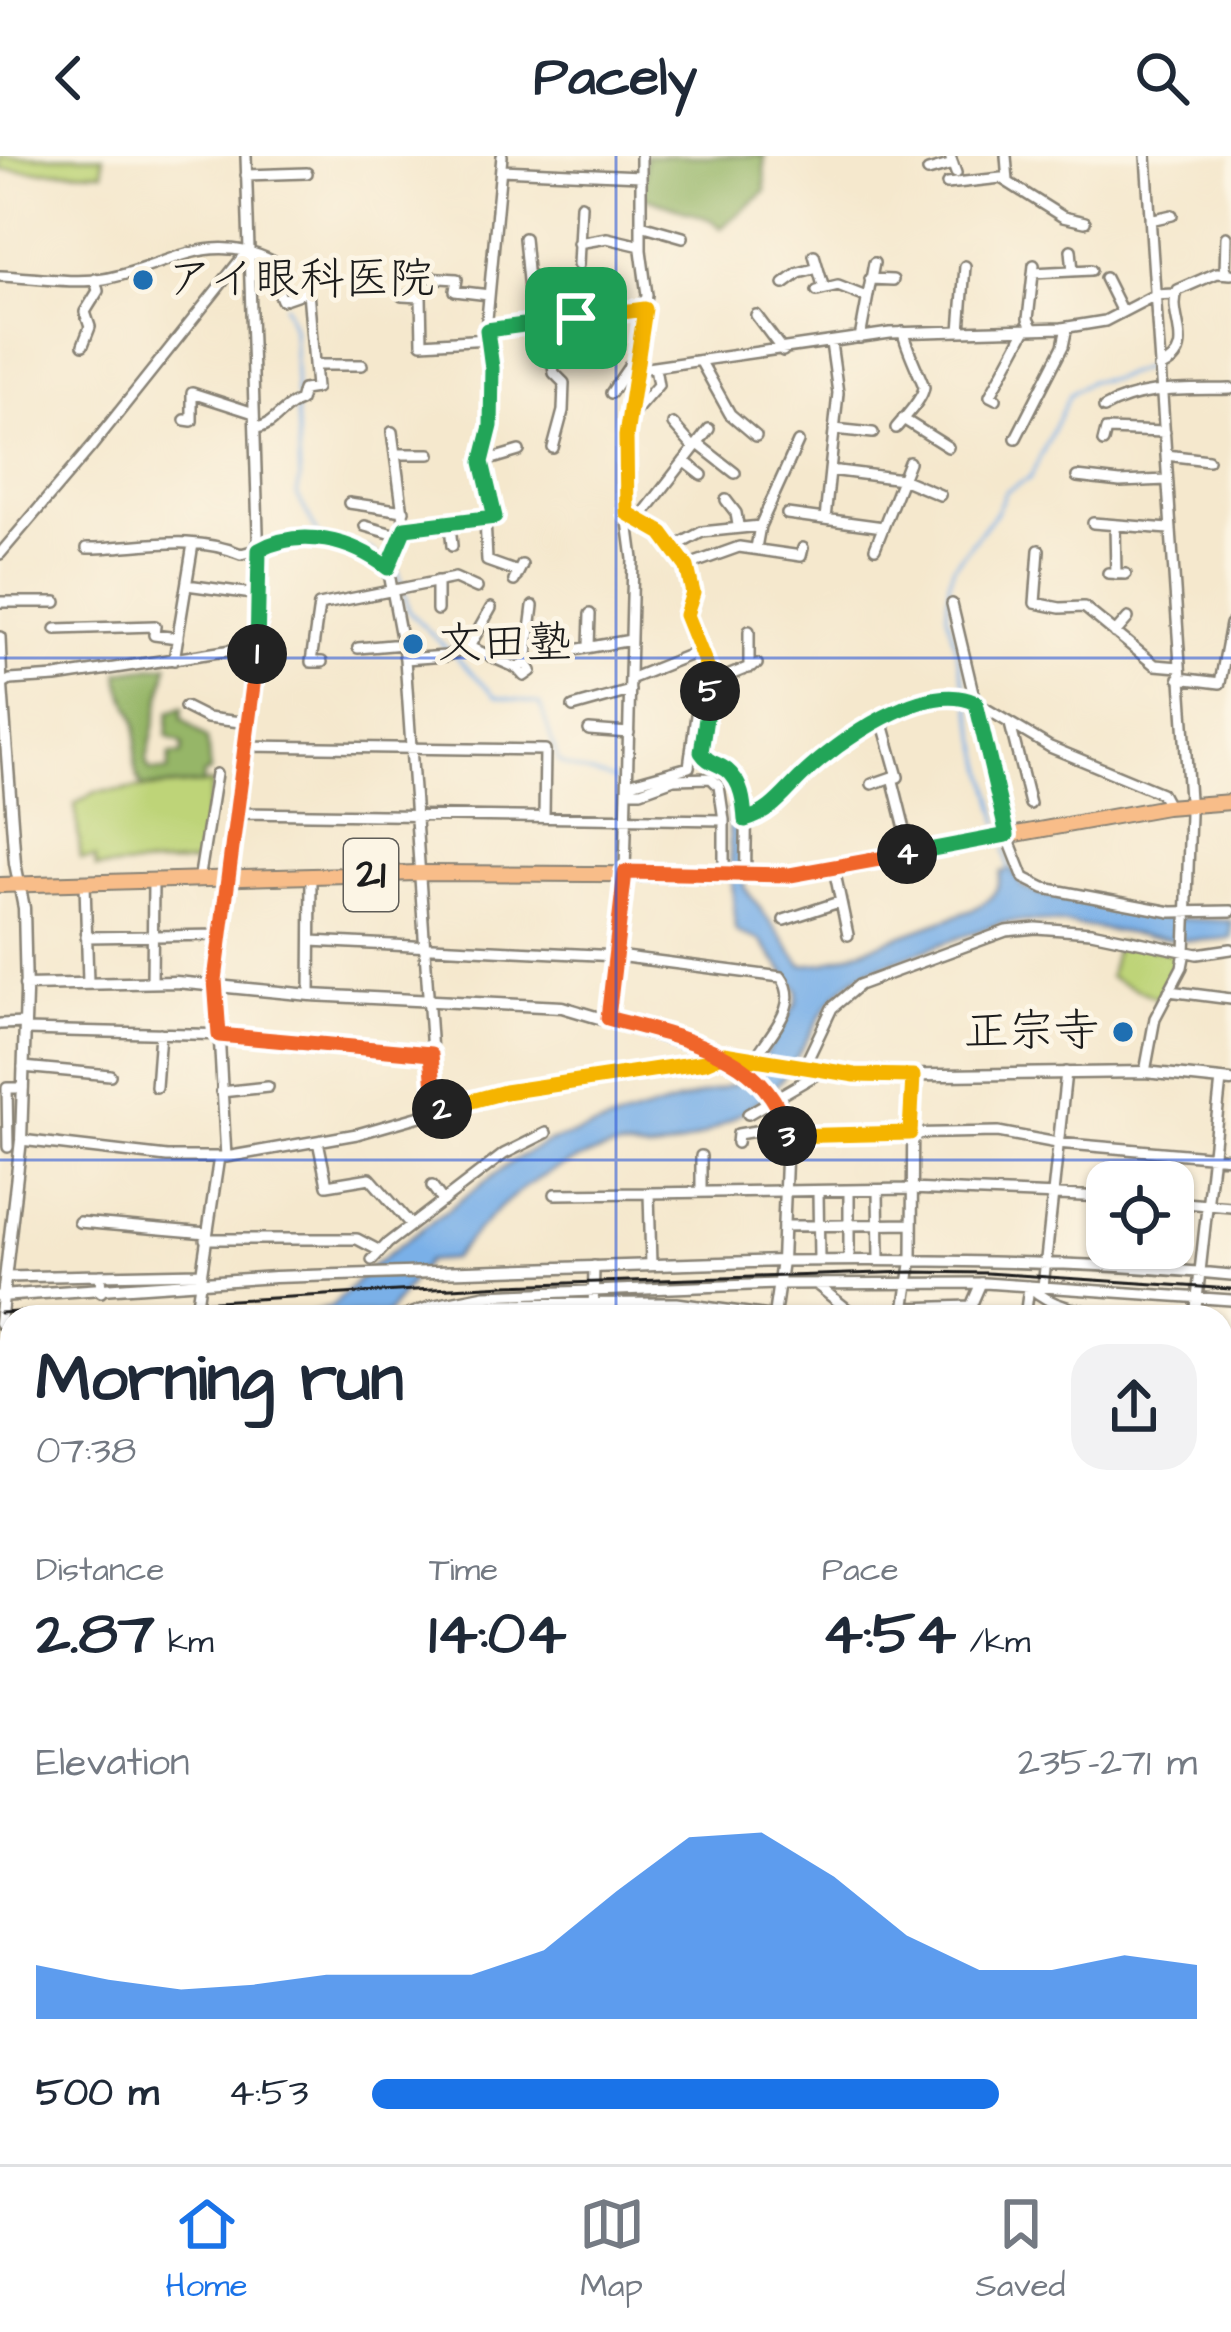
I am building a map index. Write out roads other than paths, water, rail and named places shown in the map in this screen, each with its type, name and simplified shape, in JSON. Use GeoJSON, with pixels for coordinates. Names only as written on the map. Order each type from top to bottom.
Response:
{"type":"FeatureCollection","features":[{"type":"Feature","properties":{"kind":"main road","name":"21"},"geometry":{"type":"LineString","coordinates":[[0,885],[418,874],[790,875],[1168,806],[1231,802]]}},
{"type":"Feature","properties":{"kind":"street"},"geometry":{"type":"LineString","coordinates":[[196,1305],[223,1157],[215,987],[258,646],[246,156]]}},
{"type":"Feature","properties":{"kind":"street"},"geometry":{"type":"LineString","coordinates":[[365,526],[402,532],[495,517],[482,462],[491,426],[487,334],[502,156]]}},
{"type":"Feature","properties":{"kind":"street"},"geometry":{"type":"LineString","coordinates":[[608,1018],[625,872],[633,559],[627,513],[627,422],[645,309],[641,156]]}},
{"type":"Feature","properties":{"kind":"street"},"geometry":{"type":"LineString","coordinates":[[1006,156],[1008,181]]}},
{"type":"Feature","properties":{"kind":"street"},"geometry":{"type":"LineString","coordinates":[[1145,1072],[1155,1018],[1182,967],[1188,913],[1188,804],[1146,156]]}},
{"type":"Feature","properties":{"kind":"street"},"geometry":{"type":"LineString","coordinates":[[928,171],[953,164]]}},
{"type":"Feature","properties":{"kind":"street"},"geometry":{"type":"LineString","coordinates":[[501,170],[641,176]]}},
{"type":"Feature","properties":{"kind":"street"},"geometry":{"type":"LineString","coordinates":[[246,175],[307,173]]}},
{"type":"Feature","properties":{"kind":"street"},"geometry":{"type":"LineString","coordinates":[[947,184],[1000,178],[1063,217],[1085,222]]}},
{"type":"Feature","properties":{"kind":"street"},"geometry":{"type":"LineString","coordinates":[[578,265],[581,205]]}},
{"type":"Feature","properties":{"kind":"street"},"geometry":{"type":"LineString","coordinates":[[1150,220],[1172,214]]}},
{"type":"Feature","properties":{"kind":"street"},"geometry":{"type":"LineString","coordinates":[[641,225],[682,237]]}},
{"type":"Feature","properties":{"kind":"street"},"geometry":{"type":"LineString","coordinates":[[610,393],[630,365],[655,368],[903,332],[1067,327],[1105,321],[1155,295],[1174,294],[1209,276],[1228,273],[1226,237]]}},
{"type":"Feature","properties":{"kind":"street"},"geometry":{"type":"LineString","coordinates":[[524,238],[532,324]]}},
{"type":"Feature","properties":{"kind":"street"},"geometry":{"type":"LineString","coordinates":[[578,243],[607,238],[641,246]]}},
{"type":"Feature","properties":{"kind":"street"},"geometry":{"type":"LineString","coordinates":[[0,554],[249,249]]}},
{"type":"Feature","properties":{"kind":"street"},"geometry":{"type":"LineString","coordinates":[[0,276],[95,279],[182,253],[249,249],[276,263],[282,300],[308,291],[316,388],[303,389],[297,402],[267,426],[255,428]]}},
{"type":"Feature","properties":{"kind":"street"},"geometry":{"type":"LineString","coordinates":[[1072,250],[1073,271]]}},
{"type":"Feature","properties":{"kind":"street"},"geometry":{"type":"LineString","coordinates":[[814,255],[820,290],[838,286],[866,297]]}},
{"type":"Feature","properties":{"kind":"street"},"geometry":{"type":"LineString","coordinates":[[860,338],[874,263]]}},
{"type":"Feature","properties":{"kind":"street"},"geometry":{"type":"LineString","coordinates":[[960,331],[965,266]]}},
{"type":"Feature","properties":{"kind":"street"},"geometry":{"type":"LineString","coordinates":[[784,284],[818,268]]}},
{"type":"Feature","properties":{"kind":"street"},"geometry":{"type":"LineString","coordinates":[[996,399],[990,396],[1006,378],[1030,329],[1034,269],[1091,270]]}},
{"type":"Feature","properties":{"kind":"street"},"geometry":{"type":"LineString","coordinates":[[424,277],[457,279],[454,291],[489,295]]}},
{"type":"Feature","properties":{"kind":"street"},"geometry":{"type":"LineString","coordinates":[[1105,278],[1122,312]]}},
{"type":"Feature","properties":{"kind":"street"},"geometry":{"type":"LineString","coordinates":[[83,345],[90,327],[85,312],[98,291],[95,279]]}},
{"type":"Feature","properties":{"kind":"street"},"geometry":{"type":"LineString","coordinates":[[870,279],[893,280]]}},
{"type":"Feature","properties":{"kind":"street"},"geometry":{"type":"LineString","coordinates":[[1159,368],[1174,358],[1179,343],[1174,294]]}},
{"type":"Feature","properties":{"kind":"street"},"geometry":{"type":"LineString","coordinates":[[402,296],[421,297],[422,344],[645,309]]}},
{"type":"Feature","properties":{"kind":"street"},"geometry":{"type":"LineString","coordinates":[[946,302],[964,302]]}},
{"type":"Feature","properties":{"kind":"street"},"geometry":{"type":"LineString","coordinates":[[756,316],[783,351]]}},
{"type":"Feature","properties":{"kind":"street"},"geometry":{"type":"LineString","coordinates":[[576,318],[581,358]]}},
{"type":"Feature","properties":{"kind":"street"},"geometry":{"type":"LineString","coordinates":[[547,322],[554,373],[564,383],[554,448]]}},
{"type":"Feature","properties":{"kind":"street"},"geometry":{"type":"LineString","coordinates":[[1019,437],[1032,392],[1060,364],[1067,327]]}},
{"type":"Feature","properties":{"kind":"street"},"geometry":{"type":"LineString","coordinates":[[903,332],[907,354],[924,390],[900,423],[948,448]]}},
{"type":"Feature","properties":{"kind":"street"},"geometry":{"type":"LineString","coordinates":[[825,519],[838,393],[831,343]]}},
{"type":"Feature","properties":{"kind":"street"},"geometry":{"type":"LineString","coordinates":[[701,362],[730,414],[756,436]]}},
{"type":"Feature","properties":{"kind":"street"},"geometry":{"type":"LineString","coordinates":[[316,364],[362,365]]}},
{"type":"Feature","properties":{"kind":"street"},"geometry":{"type":"LineString","coordinates":[[627,422],[658,385],[655,368]]}},
{"type":"Feature","properties":{"kind":"street"},"geometry":{"type":"LineString","coordinates":[[1104,408],[1162,390],[1231,389]]}},
{"type":"Feature","properties":{"kind":"street"},"geometry":{"type":"LineString","coordinates":[[185,421],[192,421],[192,393],[254,413]]}},
{"type":"Feature","properties":{"kind":"street"},"geometry":{"type":"LineString","coordinates":[[561,419],[576,423]]}},
{"type":"Feature","properties":{"kind":"street"},"geometry":{"type":"LineString","coordinates":[[673,424],[734,472]]}},
{"type":"Feature","properties":{"kind":"street"},"geometry":{"type":"LineString","coordinates":[[640,518],[710,429]]}},
{"type":"Feature","properties":{"kind":"street"},"geometry":{"type":"LineString","coordinates":[[834,429],[873,433]]}},
{"type":"Feature","properties":{"kind":"street"},"geometry":{"type":"LineString","coordinates":[[1103,442],[1106,430],[1165,433]]}},
{"type":"Feature","properties":{"kind":"street"},"geometry":{"type":"LineString","coordinates":[[392,432],[404,511],[402,532],[389,564],[397,589],[405,658],[436,1111]]}},
{"type":"Feature","properties":{"kind":"street"},"geometry":{"type":"LineString","coordinates":[[756,548],[760,526],[777,511],[780,473],[798,442]]}},
{"type":"Feature","properties":{"kind":"street"},"geometry":{"type":"LineString","coordinates":[[482,462],[519,451]]}},
{"type":"Feature","properties":{"kind":"street"},"geometry":{"type":"LineString","coordinates":[[396,454],[430,454]]}},
{"type":"Feature","properties":{"kind":"street"},"geometry":{"type":"LineString","coordinates":[[1166,455],[1208,460]]}},
{"type":"Feature","properties":{"kind":"street"},"geometry":{"type":"LineString","coordinates":[[684,461],[702,476]]}},
{"type":"Feature","properties":{"kind":"street"},"geometry":{"type":"LineString","coordinates":[[875,548],[909,462]]}},
{"type":"Feature","properties":{"kind":"street"},"geometry":{"type":"LineString","coordinates":[[830,470],[902,479],[935,490]]}},
{"type":"Feature","properties":{"kind":"street"},"geometry":{"type":"LineString","coordinates":[[1077,477],[1119,486],[1167,480]]}},
{"type":"Feature","properties":{"kind":"street"},"geometry":{"type":"LineString","coordinates":[[726,500],[738,525]]}},
{"type":"Feature","properties":{"kind":"street"},"geometry":{"type":"LineString","coordinates":[[349,503],[404,511]]}},
{"type":"Feature","properties":{"kind":"street"},"geometry":{"type":"LineString","coordinates":[[777,511],[883,527]]}},
{"type":"Feature","properties":{"kind":"street"},"geometry":{"type":"LineString","coordinates":[[627,513],[662,533],[686,566],[693,593],[686,615],[713,682],[701,752],[705,760],[732,775],[742,794],[746,872]]}},
{"type":"Feature","properties":{"kind":"street"},"geometry":{"type":"LineString","coordinates":[[485,518],[487,560],[518,573]]}},
{"type":"Feature","properties":{"kind":"street"},"geometry":{"type":"LineString","coordinates":[[1093,523],[1169,529]]}},
{"type":"Feature","properties":{"kind":"street"},"geometry":{"type":"LineString","coordinates":[[450,525],[452,546]]}},
{"type":"Feature","properties":{"kind":"street"},"geometry":{"type":"LineString","coordinates":[[674,548],[702,532],[760,526]]}},
{"type":"Feature","properties":{"kind":"street"},"geometry":{"type":"LineString","coordinates":[[1115,526],[1117,574]]}},
{"type":"Feature","properties":{"kind":"street"},"geometry":{"type":"LineString","coordinates":[[87,548],[121,543],[193,544],[230,548],[241,554],[309,536],[358,546],[389,564]]}},
{"type":"Feature","properties":{"kind":"street"},"geometry":{"type":"LineString","coordinates":[[175,660],[193,544]]}},
{"type":"Feature","properties":{"kind":"street"},"geometry":{"type":"LineString","coordinates":[[686,566],[739,547],[801,556],[803,548]]}},
{"type":"Feature","properties":{"kind":"street"},"geometry":{"type":"LineString","coordinates":[[1039,550],[1035,603],[1084,608],[1155,665],[1220,683],[1231,624]]}},
{"type":"Feature","properties":{"kind":"street"},"geometry":{"type":"LineString","coordinates":[[322,662],[311,662],[319,604],[455,578],[477,588]]}},
{"type":"Feature","properties":{"kind":"street"},"geometry":{"type":"LineString","coordinates":[[436,610],[437,581]]}},
{"type":"Feature","properties":{"kind":"street"},"geometry":{"type":"LineString","coordinates":[[187,585],[260,595]]}},
{"type":"Feature","properties":{"kind":"street"},"geometry":{"type":"LineString","coordinates":[[0,602],[56,602]]}},
{"type":"Feature","properties":{"kind":"street"},"geometry":{"type":"LineString","coordinates":[[405,658],[459,651],[522,666],[533,606]]}},
{"type":"Feature","properties":{"kind":"street"},"geometry":{"type":"LineString","coordinates":[[459,651],[491,608]]}},
{"type":"Feature","properties":{"kind":"street"},"geometry":{"type":"LineString","coordinates":[[955,612],[968,660],[971,700],[1019,873],[1031,885],[1188,913],[1231,910]]}},
{"type":"Feature","properties":{"kind":"street"},"geometry":{"type":"LineString","coordinates":[[589,647],[590,614]]}},
{"type":"Feature","properties":{"kind":"street"},"geometry":{"type":"LineString","coordinates":[[1115,633],[1127,618]]}},
{"type":"Feature","properties":{"kind":"street"},"geometry":{"type":"LineString","coordinates":[[56,628],[155,626],[154,635],[178,638]]}},
{"type":"Feature","properties":{"kind":"street"},"geometry":{"type":"LineString","coordinates":[[713,682],[753,666],[749,630]]}},
{"type":"Feature","properties":{"kind":"street"},"geometry":{"type":"LineString","coordinates":[[0,637],[2,714],[24,908],[26,985],[23,1088],[12,1145],[15,1209],[2,1296],[101,1292],[372,1262],[431,1271],[911,1258],[1046,1261],[1231,1275]]}},
{"type":"Feature","properties":{"kind":"street"},"geometry":{"type":"LineString","coordinates":[[556,652],[631,640]]}},
{"type":"Feature","properties":{"kind":"street"},"geometry":{"type":"LineString","coordinates":[[358,648],[403,644]]}},
{"type":"Feature","properties":{"kind":"street"},"geometry":{"type":"LineString","coordinates":[[1,686],[10,680],[258,646]]}},
{"type":"Feature","properties":{"kind":"street"},"geometry":{"type":"LineString","coordinates":[[573,707],[692,654]]}},
{"type":"Feature","properties":{"kind":"street"},"geometry":{"type":"LineString","coordinates":[[745,820],[761,815],[803,775],[909,703],[971,700],[1050,747],[1160,793],[1168,806]]}},
{"type":"Feature","properties":{"kind":"street"},"geometry":{"type":"LineString","coordinates":[[185,707],[208,718],[249,723]]}},
{"type":"Feature","properties":{"kind":"street"},"geometry":{"type":"LineString","coordinates":[[628,788],[689,767],[696,715]]}},
{"type":"Feature","properties":{"kind":"street"},"geometry":{"type":"LineString","coordinates":[[882,720],[897,756],[898,777]]}},
{"type":"Feature","properties":{"kind":"street"},"geometry":{"type":"LineString","coordinates":[[1010,724],[1030,804]]}},
{"type":"Feature","properties":{"kind":"street"},"geometry":{"type":"LineString","coordinates":[[589,730],[629,734]]}},
{"type":"Feature","properties":{"kind":"street"},"geometry":{"type":"LineString","coordinates":[[246,746],[545,750],[544,817]]}},
{"type":"Feature","properties":{"kind":"street"},"geometry":{"type":"LineString","coordinates":[[199,880],[216,774]]}},
{"type":"Feature","properties":{"kind":"street"},"geometry":{"type":"LineString","coordinates":[[872,784],[892,777],[911,854]]}},
{"type":"Feature","properties":{"kind":"street"},"geometry":{"type":"LineString","coordinates":[[628,788],[641,791],[674,778],[711,778],[719,786],[724,820],[724,872]]}},
{"type":"Feature","properties":{"kind":"street"},"geometry":{"type":"LineString","coordinates":[[239,813],[724,820]]}},
{"type":"Feature","properties":{"kind":"street"},"geometry":{"type":"LineString","coordinates":[[835,869],[848,935]]}},
{"type":"Feature","properties":{"kind":"street"},"geometry":{"type":"LineString","coordinates":[[310,995],[311,877]]}},
{"type":"Feature","properties":{"kind":"street"},"geometry":{"type":"LineString","coordinates":[[152,982],[153,882]]}},
{"type":"Feature","properties":{"kind":"street"},"geometry":{"type":"LineString","coordinates":[[85,884],[88,982]]}},
{"type":"Feature","properties":{"kind":"street"},"geometry":{"type":"LineString","coordinates":[[784,920],[839,902]]}},
{"type":"Feature","properties":{"kind":"street"},"geometry":{"type":"LineString","coordinates":[[802,1066],[832,1007],[844,994],[875,977],[1006,931],[1091,932],[1185,949],[1231,949]]}},
{"type":"Feature","properties":{"kind":"street"},"geometry":{"type":"LineString","coordinates":[[86,937],[221,935]]}},
{"type":"Feature","properties":{"kind":"street"},"geometry":{"type":"LineString","coordinates":[[310,941],[617,956],[781,977],[790,1000],[753,1063]]}},
{"type":"Feature","properties":{"kind":"street"},"geometry":{"type":"LineString","coordinates":[[26,985],[152,982],[310,995],[562,1006],[753,1063],[873,1076],[1145,1072],[1226,1080],[1212,1157],[1196,1305]]}},
{"type":"Feature","properties":{"kind":"street"},"geometry":{"type":"LineString","coordinates":[[1168,991],[1231,1000]]}},
{"type":"Feature","properties":{"kind":"street"},"geometry":{"type":"LineString","coordinates":[[0,1024],[219,1035],[431,1054]]}},
{"type":"Feature","properties":{"kind":"street"},"geometry":{"type":"LineString","coordinates":[[156,1087],[160,1033]]}},
{"type":"Feature","properties":{"kind":"street"},"geometry":{"type":"LineString","coordinates":[[12,1145],[223,1157],[318,1142],[505,1092],[705,1062],[724,1054]]}},
{"type":"Feature","properties":{"kind":"street"},"geometry":{"type":"LineString","coordinates":[[753,1063],[786,1131],[776,1305]]}},
{"type":"Feature","properties":{"kind":"street"},"geometry":{"type":"LineString","coordinates":[[23,1066],[110,1075]]}},
{"type":"Feature","properties":{"kind":"street"},"geometry":{"type":"LineString","coordinates":[[748,1114],[824,1070]]}},
{"type":"Feature","properties":{"kind":"street"},"geometry":{"type":"LineString","coordinates":[[1042,1287],[1066,1072]]}},
{"type":"Feature","properties":{"kind":"street"},"geometry":{"type":"LineString","coordinates":[[906,1305],[911,1258],[913,1076]]}},
{"type":"Feature","properties":{"kind":"street"},"geometry":{"type":"LineString","coordinates":[[221,1092],[268,1087]]}},
{"type":"Feature","properties":{"kind":"street"},"geometry":{"type":"LineString","coordinates":[[737,1143],[738,1134],[786,1131],[998,1132],[1057,1143],[1231,1158]]}},
{"type":"Feature","properties":{"kind":"street"},"geometry":{"type":"LineString","coordinates":[[372,1262],[411,1225],[504,1154],[546,1133]]}},
{"type":"Feature","properties":{"kind":"street"},"geometry":{"type":"LineString","coordinates":[[318,1142],[327,1185],[370,1178],[411,1225]]}},
{"type":"Feature","properties":{"kind":"street"},"geometry":{"type":"LineString","coordinates":[[701,1156],[701,1192]]}},
{"type":"Feature","properties":{"kind":"street"},"geometry":{"type":"LineString","coordinates":[[432,1186],[443,1201]]}},
{"type":"Feature","properties":{"kind":"street"},"geometry":{"type":"LineString","coordinates":[[555,1194],[910,1189],[1086,1195]]}},
{"type":"Feature","properties":{"kind":"street"},"geometry":{"type":"LineString","coordinates":[[878,1190],[879,1259]]}},
{"type":"Feature","properties":{"kind":"street"},"geometry":{"type":"LineString","coordinates":[[849,1191],[849,1260]]}},
{"type":"Feature","properties":{"kind":"street"},"geometry":{"type":"LineString","coordinates":[[818,1192],[819,1260]]}},
{"type":"Feature","properties":{"kind":"street"},"geometry":{"type":"LineString","coordinates":[[649,1193],[651,1264]]}},
{"type":"Feature","properties":{"kind":"street"},"geometry":{"type":"LineString","coordinates":[[1194,1204],[1231,1207]]}},
{"type":"Feature","properties":{"kind":"street"},"geometry":{"type":"LineString","coordinates":[[0,1209],[15,1209]]}},
{"type":"Feature","properties":{"kind":"street"},"geometry":{"type":"LineString","coordinates":[[79,1222],[206,1236],[357,1239],[372,1262]]}},
{"type":"Feature","properties":{"kind":"street"},"geometry":{"type":"LineString","coordinates":[[783,1226],[910,1224]]}},
{"type":"Feature","properties":{"kind":"street"},"geometry":{"type":"LineString","coordinates":[[594,1266],[595,1303]]}},
{"type":"Feature","properties":{"kind":"street"},"geometry":{"type":"LineString","coordinates":[[100,1275],[101,1292]]}},
{"type":"Feature","properties":{"kind":"street"},"geometry":{"type":"LineString","coordinates":[[7,1276],[199,1279]]}},
{"type":"Feature","properties":{"kind":"street"},"geometry":{"type":"LineString","coordinates":[[435,1305],[485,1295],[909,1282],[1231,1300]]}},
{"type":"Feature","properties":{"kind":"street"},"geometry":{"type":"LineString","coordinates":[[971,1305],[981,1283]]}},
{"type":"Feature","properties":{"kind":"street"},"geometry":{"type":"LineString","coordinates":[[816,1284],[842,1305]]}},
{"type":"Feature","properties":{"kind":"street"},"geometry":{"type":"LineString","coordinates":[[1027,1305],[1029,1286]]}},
{"type":"Feature","properties":{"kind":"street"},"geometry":{"type":"LineString","coordinates":[[1029,1286],[1058,1305]]}},
{"type":"Feature","properties":{"kind":"street"},"geometry":{"type":"LineString","coordinates":[[435,1305],[674,1305]]}},
{"type":"Feature","properties":{"kind":"water"},"geometry":{"type":"Polygon","coordinates":[[[728,810],[740,811],[744,887],[802,965],[825,963],[972,910],[992,896],[1001,872],[1012,870],[1022,886],[1036,893],[1166,918],[1231,921],[1231,938],[1174,939],[1059,923],[1000,923],[871,969],[836,995],[777,1085],[723,1124],[666,1149],[607,1150],[558,1168],[502,1205],[452,1259],[427,1261],[394,1305],[333,1305],[375,1264],[513,1161],[546,1143],[735,1084],[757,1068],[797,1002],[798,990],[760,940],[735,928],[728,810]]]}},
{"type":"Feature","properties":{"kind":"waterway"},"geometry":{"type":"LineString","coordinates":[[285,305],[293,328],[296,397]]}},
{"type":"Feature","properties":{"kind":"waterway"},"geometry":{"type":"LineString","coordinates":[[968,697],[947,614],[954,566],[996,512],[1006,491],[1030,478],[1070,394],[1090,381],[1113,379],[1152,365]]}},
{"type":"Feature","properties":{"kind":"waterway"},"geometry":{"type":"LineString","coordinates":[[297,406],[297,495],[318,534]]}},
{"type":"Feature","properties":{"kind":"waterway"},"geometry":{"type":"LineString","coordinates":[[367,548],[398,572],[409,612],[496,696],[540,704],[558,760],[624,786]]}},
{"type":"Feature","properties":{"kind":"waterway"},"geometry":{"type":"LineString","coordinates":[[970,706],[999,823]]}},
{"type":"Feature","properties":{"kind":"waterway"},"geometry":{"type":"LineString","coordinates":[[690,771],[728,776]]}},
{"type":"Feature","properties":{"kind":"waterway"},"geometry":{"type":"LineString","coordinates":[[733,784],[737,809]]}},
{"type":"Feature","properties":{"kind":"waterway"},"geometry":{"type":"LineString","coordinates":[[1005,849],[1009,871]]}},
{"type":"Feature","properties":{"kind":"railway"},"geometry":{"type":"LineString","coordinates":[[144,1305],[505,1285],[911,1272],[1231,1289]]}},
{"type":"Feature","properties":{"kind":"place","name":"アイ眼科医院"},"geometry":{"type":"Point","coordinates":[143,280]}},
{"type":"Feature","properties":{"kind":"place","name":"文田塾"},"geometry":{"type":"Point","coordinates":[413,644]}},
{"type":"Feature","properties":{"kind":"place","name":"正宗寺"},"geometry":{"type":"Point","coordinates":[1123,1032]}}]}
